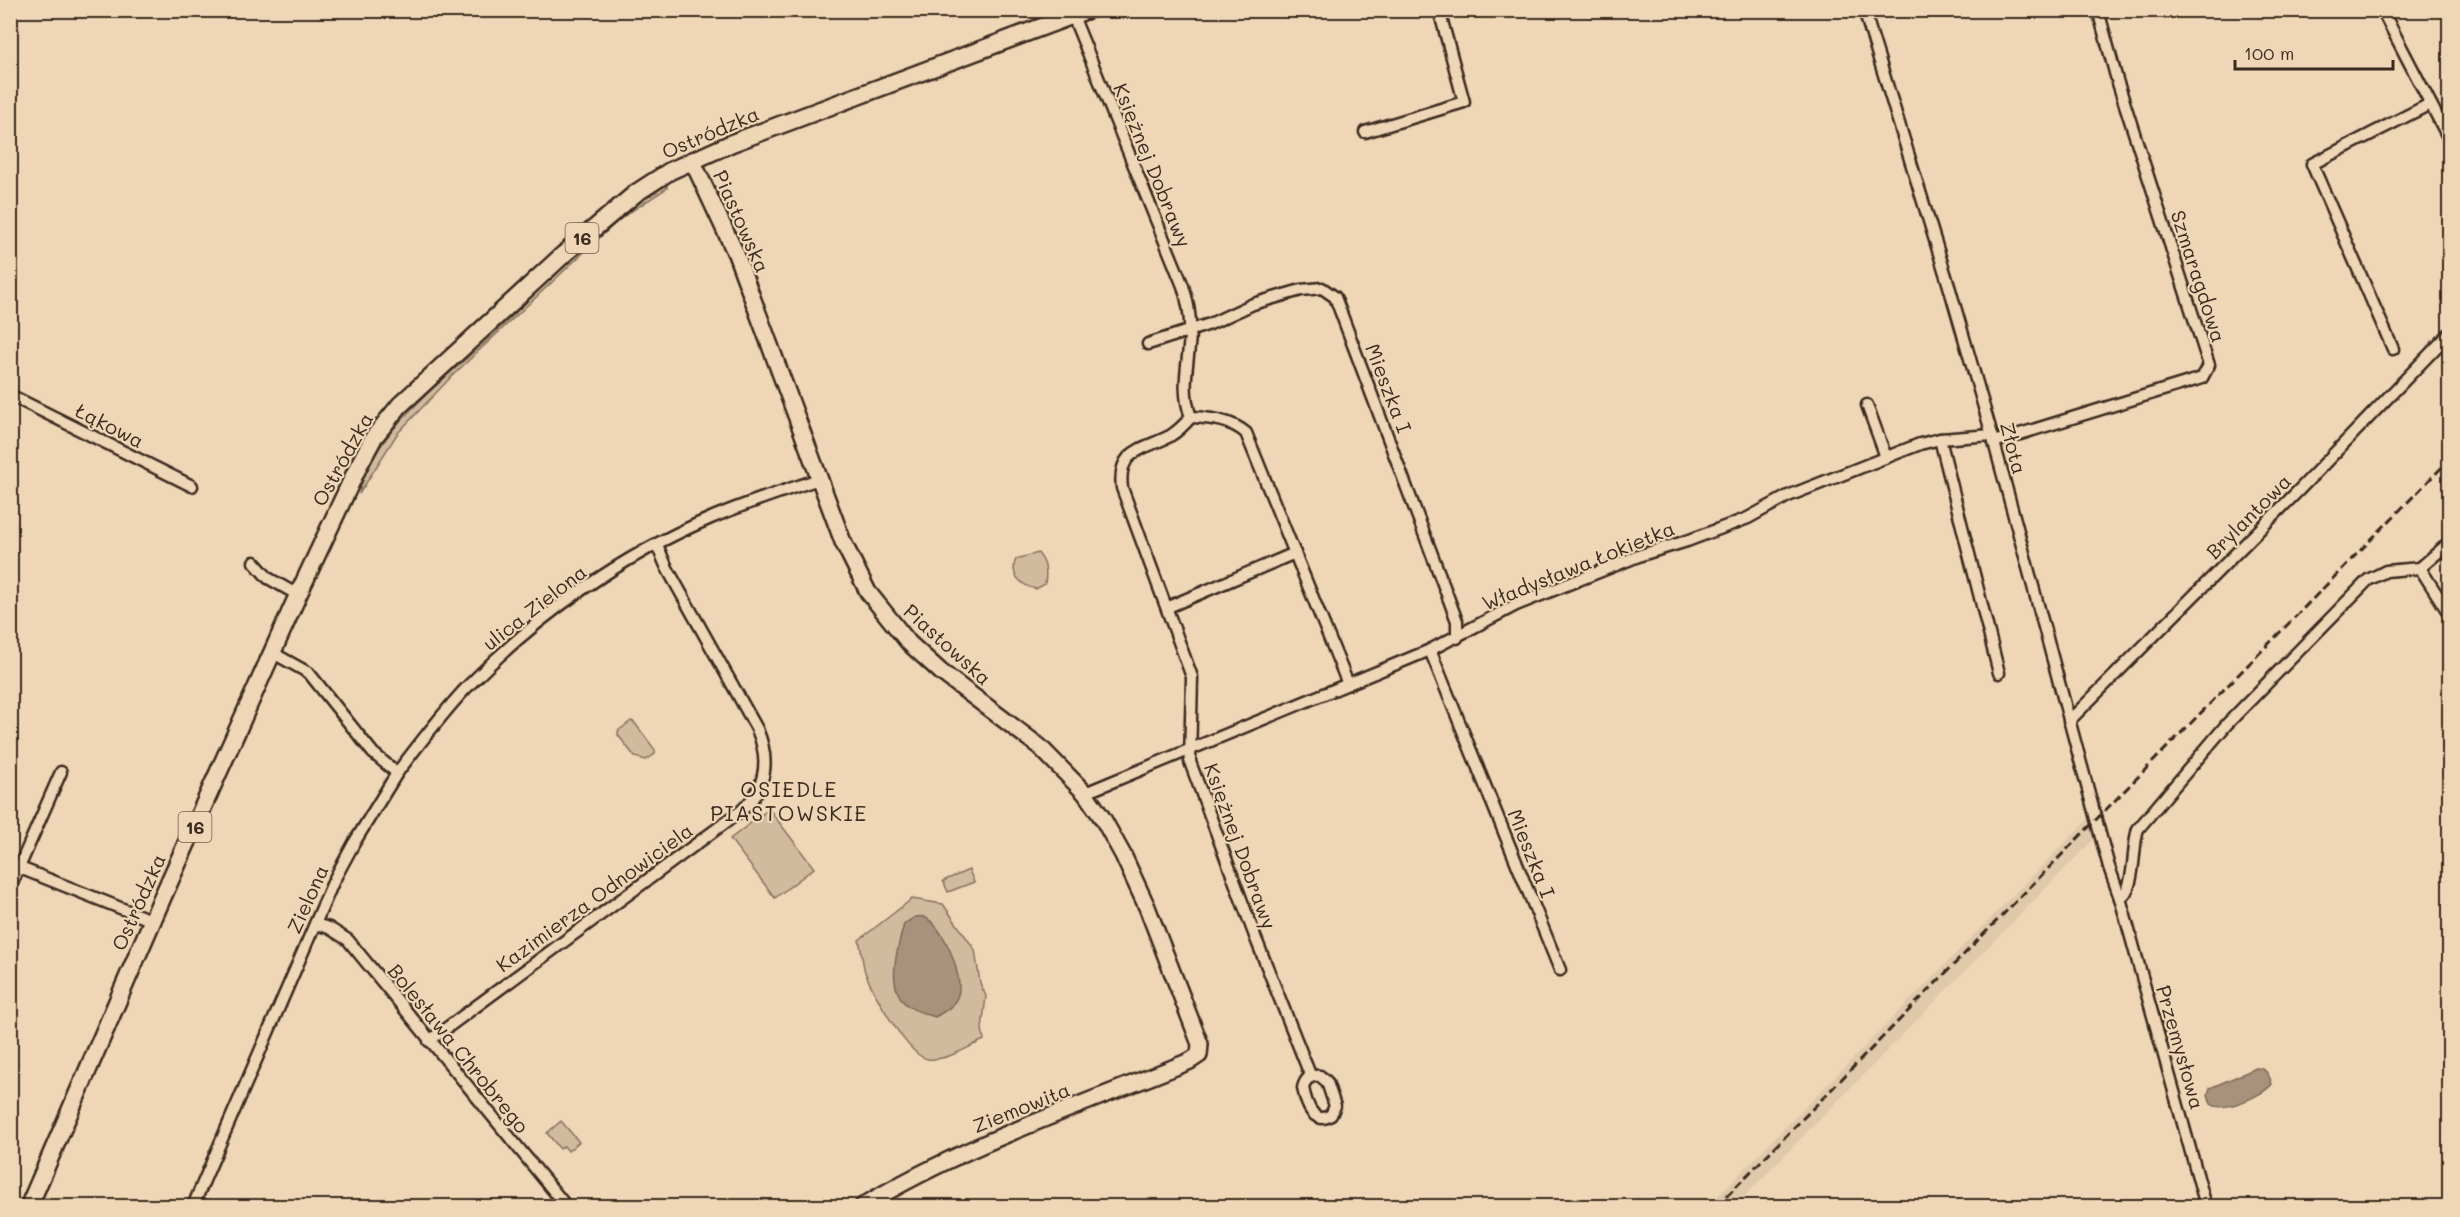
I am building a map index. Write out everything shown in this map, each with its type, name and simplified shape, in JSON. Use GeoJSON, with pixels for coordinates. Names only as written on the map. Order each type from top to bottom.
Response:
{"type":"FeatureCollection","features":[{"type":"Feature","properties":{"kind":"main road","name":"Ostródzka"},"geometry":{"type":"LineString","coordinates":[[28,1206],[298,595],[358,465],[374,437],[400,405],[564,254],[657,179],[692,160],[871,90],[1080,13]]}},
{"type":"Feature","properties":{"kind":"street"},"geometry":{"type":"LineString","coordinates":[[1365,132],[1464,102],[1439,10]]}},
{"type":"Feature","properties":{"kind":"street","name":"Złota"},"geometry":{"type":"LineString","coordinates":[[1864,10],[1993,438],[2109,867],[2120,897]]}},
{"type":"Feature","properties":{"kind":"street","name":"Szmaragdowa"},"geometry":{"type":"LineString","coordinates":[[1993,438],[2202,378],[2209,365],[2117,80],[2098,10]]}},
{"type":"Feature","properties":{"kind":"street"},"geometry":{"type":"LineString","coordinates":[[2382,10],[2450,141]]}},
{"type":"Feature","properties":{"kind":"street","name":"Księżnej Dobrawy"},"geometry":{"type":"LineString","coordinates":[[1080,13],[1184,286],[1189,306],[1191,331],[1185,393],[1191,417],[1170,435],[1130,455],[1123,465],[1120,477],[1122,488],[1168,607],[1192,677],[1190,762],[1256,939],[1311,1077]]}},
{"type":"Feature","properties":{"kind":"street"},"geometry":{"type":"LineString","coordinates":[[2393,349],[2312,164],[2430,104]]}},
{"type":"Feature","properties":{"kind":"street","name":"Piastowska"},"geometry":{"type":"LineString","coordinates":[[692,160],[736,254],[843,542],[868,592],[909,643],[941,672],[1040,747],[1085,793],[1123,855],[1147,907],[1199,1038],[1201,1048],[1199,1055]]}},
{"type":"Feature","properties":{"kind":"street","name":"Mieszka I"},"geometry":{"type":"LineString","coordinates":[[1191,331],[1253,304],[1300,290],[1322,288],[1335,297],[1457,621],[1457,638]]}},
{"type":"Feature","properties":{"kind":"street"},"geometry":{"type":"LineString","coordinates":[[1148,344],[1191,331]]}},
{"type":"Feature","properties":{"kind":"street","name":"Brylantowa"},"geometry":{"type":"LineString","coordinates":[[2069,721],[2299,490],[2450,333]]}},
{"type":"Feature","properties":{"kind":"street","name":"Łąkowa"},"geometry":{"type":"LineString","coordinates":[[10,395],[192,486]]}},
{"type":"Feature","properties":{"kind":"street"},"geometry":{"type":"LineString","coordinates":[[1867,405],[1886,458]]}},
{"type":"Feature","properties":{"kind":"street"},"geometry":{"type":"LineString","coordinates":[[1191,417],[1218,419],[1246,433],[1348,684]]}},
{"type":"Feature","properties":{"kind":"street","name":"Władysława Łokietka"},"geometry":{"type":"LineString","coordinates":[[1085,793],[1430,650],[1457,638],[1516,605],[1641,555],[1687,541],[1748,518],[1788,496],[1920,444],[1940,440],[1993,438]]}},
{"type":"Feature","properties":{"kind":"street"},"geometry":{"type":"LineString","coordinates":[[1940,440],[2000,673]]}},
{"type":"Feature","properties":{"kind":"street","name":"ulica Zielona"},"geometry":{"type":"LineString","coordinates":[[397,773],[468,687],[535,625],[587,586],[635,556],[710,518],[819,479]]}},
{"type":"Feature","properties":{"kind":"street"},"geometry":{"type":"LineString","coordinates":[[2120,897],[2124,896],[2129,885],[2138,829],[2226,724],[2368,580],[2386,571],[2407,571],[2420,568],[2450,542]]}},
{"type":"Feature","properties":{"kind":"street","name":"Kazimierza Odnowiciela"},"geometry":{"type":"LineString","coordinates":[[429,1041],[741,811],[758,791],[765,774],[762,741],[667,568],[657,545]]}},
{"type":"Feature","properties":{"kind":"street"},"geometry":{"type":"LineString","coordinates":[[1168,607],[1294,553]]}},
{"type":"Feature","properties":{"kind":"street"},"geometry":{"type":"LineString","coordinates":[[254,562],[268,578],[298,595]]}},
{"type":"Feature","properties":{"kind":"street"},"geometry":{"type":"LineString","coordinates":[[2420,568],[2450,615]]}},
{"type":"Feature","properties":{"kind":"street","name":"Mieszka I"},"geometry":{"type":"LineString","coordinates":[[1430,650],[1560,970]]}},
{"type":"Feature","properties":{"kind":"street"},"geometry":{"type":"LineString","coordinates":[[273,653],[309,673],[373,753],[397,773]]}},
{"type":"Feature","properties":{"kind":"street"},"geometry":{"type":"LineString","coordinates":[[10,888],[15,866],[61,772]]}},
{"type":"Feature","properties":{"kind":"street","name":"Zielona"},"geometry":{"type":"LineString","coordinates":[[193,1206],[315,924],[354,843],[397,773]]}},
{"type":"Feature","properties":{"kind":"street"},"geometry":{"type":"LineString","coordinates":[[15,866],[153,921]]}},
{"type":"Feature","properties":{"kind":"street","name":"Przemysłowa"},"geometry":{"type":"LineString","coordinates":[[2120,897],[2206,1206]]}},
{"type":"Feature","properties":{"kind":"street","name":"Bolesława Chrobrego"},"geometry":{"type":"LineString","coordinates":[[315,924],[344,936],[566,1206]]}},
{"type":"Feature","properties":{"kind":"street","name":"Ziemowita"},"geometry":{"type":"LineString","coordinates":[[863,1206],[927,1170],[964,1153],[1190,1061],[1199,1055]]}},
{"type":"Feature","properties":{"kind":"shaded area"},"geometry":{"type":"Polygon","coordinates":[[[667,185],[667,188],[624,216],[453,375],[397,434],[359,494],[367,470],[380,448],[415,406],[495,333],[597,234],[619,216],[667,185]]]}},
{"type":"Feature","properties":{"kind":"shaded area"},"geometry":{"type":"Polygon","coordinates":[[[1038,553],[1043,560],[1046,575],[1045,584],[1036,589],[1018,579],[1014,565],[1016,559],[1038,553]]]}},
{"type":"Feature","properties":{"kind":"shaded area"},"geometry":{"type":"Polygon","coordinates":[[[631,721],[655,750],[655,754],[646,760],[635,757],[618,735],[618,731],[631,721]]]}},
{"type":"Feature","properties":{"kind":"shaded area"},"geometry":{"type":"Polygon","coordinates":[[[769,809],[814,868],[775,898],[730,839],[769,809]]]}},
{"type":"Feature","properties":{"kind":"shaded area"},"geometry":{"type":"Polygon","coordinates":[[[2091,816],[2096,837],[1735,1206],[1708,1206],[2091,816]]]}},
{"type":"Feature","properties":{"kind":"shaded area"},"geometry":{"type":"Polygon","coordinates":[[[969,870],[974,882],[948,892],[943,881],[969,870]]]}},
{"type":"Feature","properties":{"kind":"shaded area"},"geometry":{"type":"Polygon","coordinates":[[[912,899],[943,904],[975,950],[980,983],[986,996],[982,1029],[984,1040],[943,1058],[928,1059],[920,1055],[901,1036],[869,981],[863,964],[859,940],[912,899]]]}},
{"type":"Feature","properties":{"kind":"shaded area"},"geometry":{"type":"Polygon","coordinates":[[[915,917],[924,917],[938,929],[945,940],[958,976],[958,995],[954,1003],[935,1017],[908,1006],[896,989],[896,955],[901,934],[904,924],[915,917]]]}},
{"type":"Feature","properties":{"kind":"shaded area"},"geometry":{"type":"Polygon","coordinates":[[[2256,1068],[2263,1069],[2269,1075],[2272,1084],[2267,1089],[2233,1105],[2211,1104],[2208,1094],[2210,1088],[2256,1068]]]}},
{"type":"Feature","properties":{"kind":"shaded area"},"geometry":{"type":"Polygon","coordinates":[[[561,1121],[579,1142],[568,1151],[564,1146],[560,1149],[547,1133],[561,1121]]]}},
{"type":"Feature","properties":{"kind":"railway"},"geometry":{"type":"LineString","coordinates":[[1717,1206],[2450,459]]}},
{"type":"Feature","properties":{"kind":"district","name":"OSIEDLE PIASTOWSKIE"},"geometry":{"type":"Point","coordinates":[789,800]}}]}
